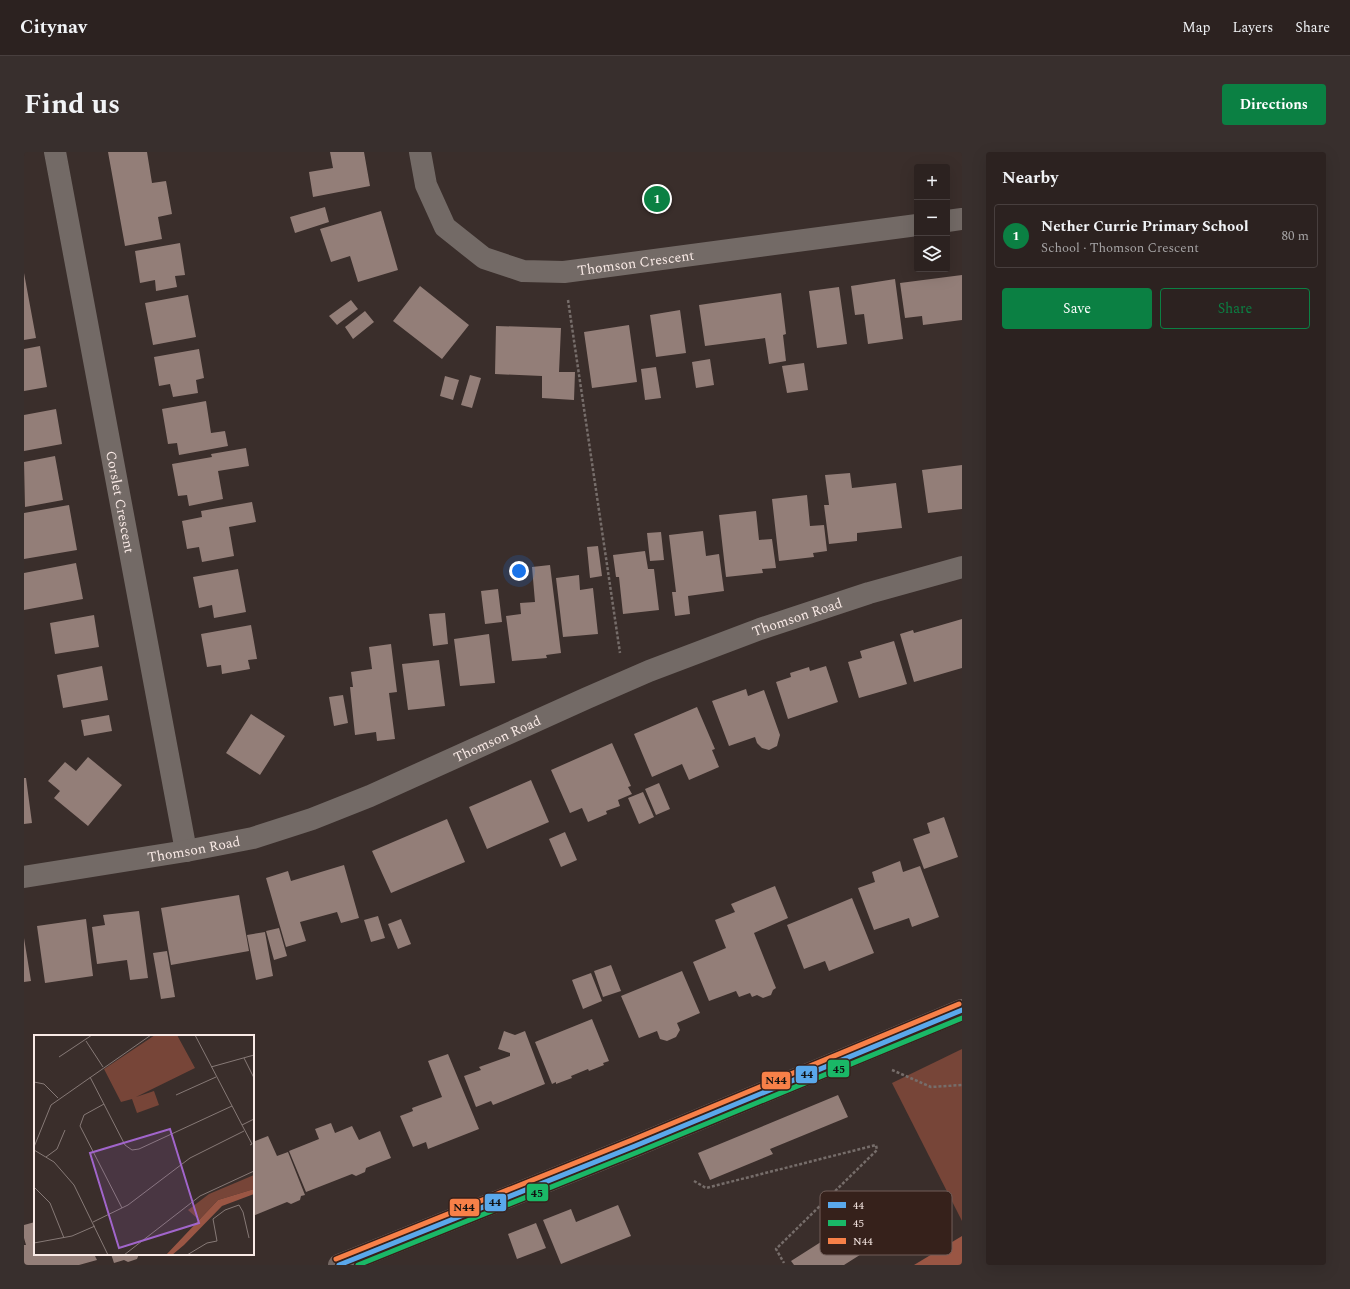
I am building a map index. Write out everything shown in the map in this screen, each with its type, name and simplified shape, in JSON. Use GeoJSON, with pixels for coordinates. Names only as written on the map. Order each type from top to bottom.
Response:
{"type":"FeatureCollection","features":[{"type":"Feature","properties":{"kind":"main road"},"geometry":{"type":"LineString","coordinates":[[339,1265],[635,1146],[962,1010]]}},
{"type":"Feature","properties":{"kind":"street","name":"Corslet Crescent"},"geometry":{"type":"LineString","coordinates":[[55,152],[186,851]]}},
{"type":"Feature","properties":{"kind":"street","name":"Thomson Crescent"},"geometry":{"type":"LineString","coordinates":[[420,152],[426,185],[446,227],[484,258],[524,271],[564,272],[914,225]]}},
{"type":"Feature","properties":{"kind":"street"},"geometry":{"type":"LineString","coordinates":[[950,221],[962,219]]}},
{"type":"Feature","properties":{"kind":"street","name":"Thomson Road"},"geometry":{"type":"LineString","coordinates":[[24,877],[186,851],[253,838],[312,819],[370,796],[649,671],[774,624],[869,593],[962,567]]}},
{"type":"Feature","properties":{"kind":"path"},"geometry":{"type":"LineString","coordinates":[[564,272],[621,655]]}},
{"type":"Feature","properties":{"kind":"path"},"geometry":{"type":"LineString","coordinates":[[886,1067],[931,1087],[962,1085]]}},
{"type":"Feature","properties":{"kind":"path"},"geometry":{"type":"LineString","coordinates":[[694,1181],[706,1188],[876,1145],[877,1150],[835,1191]]}},
{"type":"Feature","properties":{"kind":"path"},"geometry":{"type":"LineString","coordinates":[[784,1263],[776,1249],[820,1206]]}},
{"type":"Feature","properties":{"kind":"shaded area"},"geometry":{"type":"Polygon","coordinates":[[[962,1049],[962,1221],[952,1201],[952,1191],[947,1191],[892,1083],[962,1049]]]}},
{"type":"Feature","properties":{"kind":"shaded area"},"geometry":{"type":"Polygon","coordinates":[[[962,1236],[962,1265],[914,1265],[931,1255],[952,1255],[952,1242],[962,1236]]]}},
{"type":"Feature","properties":{"kind":"building"},"geometry":{"type":"Polygon","coordinates":[[[108,152],[147,152],[152,183],[166,181],[172,214],[158,217],[162,239],[125,246],[108,152]]]}},
{"type":"Feature","properties":{"kind":"building"},"geometry":{"type":"Polygon","coordinates":[[[330,152],[364,152],[370,186],[313,197],[309,172],[333,168],[330,152]]]}},
{"type":"Feature","properties":{"kind":"building"},"geometry":{"type":"Polygon","coordinates":[[[325,207],[329,222],[295,233],[290,217],[325,207]]]}},
{"type":"Feature","properties":{"kind":"building"},"geometry":{"type":"Polygon","coordinates":[[[381,211],[398,270],[358,282],[350,256],[331,262],[320,229],[381,211]]]}},
{"type":"Feature","properties":{"kind":"building"},"geometry":{"type":"Polygon","coordinates":[[[180,243],[185,275],[175,276],[177,287],[156,291],[155,280],[140,283],[135,251],[180,243]]]}},
{"type":"Feature","properties":{"kind":"building"},"geometry":{"type":"Polygon","coordinates":[[[24,273],[36,338],[24,340],[24,273]]]}},
{"type":"Feature","properties":{"kind":"building"},"geometry":{"type":"Polygon","coordinates":[[[962,275],[962,320],[923,325],[922,316],[905,318],[900,283],[962,275]]]}},
{"type":"Feature","properties":{"kind":"building"},"geometry":{"type":"Polygon","coordinates":[[[895,279],[903,339],[868,344],[864,314],[855,315],[851,286],[895,279]]]}},
{"type":"Feature","properties":{"kind":"building"},"geometry":{"type":"Polygon","coordinates":[[[420,286],[469,325],[442,359],[393,321],[420,286]]]}},
{"type":"Feature","properties":{"kind":"building"},"geometry":{"type":"Polygon","coordinates":[[[839,287],[847,344],[817,348],[809,291],[839,287]]]}},
{"type":"Feature","properties":{"kind":"building"},"geometry":{"type":"Polygon","coordinates":[[[781,293],[786,334],[783,335],[786,361],[769,364],[765,338],[705,346],[699,305],[781,293]]]}},
{"type":"Feature","properties":{"kind":"building"},"geometry":{"type":"Polygon","coordinates":[[[188,295],[196,337],[153,345],[145,303],[188,295]]]}},
{"type":"Feature","properties":{"kind":"building"},"geometry":{"type":"Polygon","coordinates":[[[351,300],[358,309],[337,325],[329,316],[351,300]]]}},
{"type":"Feature","properties":{"kind":"building"},"geometry":{"type":"Polygon","coordinates":[[[680,310],[686,353],[656,357],[650,315],[680,310]]]}},
{"type":"Feature","properties":{"kind":"building"},"geometry":{"type":"Polygon","coordinates":[[[365,311],[374,322],[353,339],[345,327],[365,311]]]}},
{"type":"Feature","properties":{"kind":"building"},"geometry":{"type":"Polygon","coordinates":[[[629,325],[637,382],[592,388],[584,332],[629,325]]]}},
{"type":"Feature","properties":{"kind":"building"},"geometry":{"type":"Polygon","coordinates":[[[496,326],[561,328],[559,372],[575,372],[574,400],[542,398],[542,376],[495,374],[496,326]]]}},
{"type":"Feature","properties":{"kind":"building"},"geometry":{"type":"Polygon","coordinates":[[[40,346],[47,387],[24,391],[24,349],[40,346]]]}},
{"type":"Feature","properties":{"kind":"building"},"geometry":{"type":"Polygon","coordinates":[[[199,349],[204,378],[196,380],[198,393],[173,397],[170,384],[159,386],[154,357],[199,349]]]}},
{"type":"Feature","properties":{"kind":"building"},"geometry":{"type":"Polygon","coordinates":[[[710,359],[714,385],[696,388],[692,362],[710,359]]]}},
{"type":"Feature","properties":{"kind":"building"},"geometry":{"type":"Polygon","coordinates":[[[804,363],[808,390],[787,393],[782,366],[804,363]]]}},
{"type":"Feature","properties":{"kind":"building"},"geometry":{"type":"Polygon","coordinates":[[[656,367],[661,398],[645,400],[641,369],[656,367]]]}},
{"type":"Feature","properties":{"kind":"building"},"geometry":{"type":"Polygon","coordinates":[[[470,375],[481,378],[472,408],[461,405],[470,375]]]}},
{"type":"Feature","properties":{"kind":"building"},"geometry":{"type":"Polygon","coordinates":[[[445,376],[459,380],[453,400],[440,396],[445,376]]]}},
{"type":"Feature","properties":{"kind":"building"},"geometry":{"type":"Polygon","coordinates":[[[206,401],[211,433],[225,431],[228,446],[179,455],[177,443],[168,444],[162,409],[206,401]]]}},
{"type":"Feature","properties":{"kind":"building"},"geometry":{"type":"Polygon","coordinates":[[[56,409],[62,444],[24,451],[24,415],[56,409]]]}},
{"type":"Feature","properties":{"kind":"building"},"geometry":{"type":"Polygon","coordinates":[[[246,448],[249,466],[218,471],[223,499],[189,506],[187,495],[178,496],[172,464],[212,457],[211,454],[246,448]]]}},
{"type":"Feature","properties":{"kind":"building"},"geometry":{"type":"Polygon","coordinates":[[[55,456],[63,500],[25,507],[24,462],[55,456]]]}},
{"type":"Feature","properties":{"kind":"building"},"geometry":{"type":"Polygon","coordinates":[[[962,465],[962,509],[928,513],[922,470],[962,465]]]}},
{"type":"Feature","properties":{"kind":"building"},"geometry":{"type":"Polygon","coordinates":[[[850,473],[852,488],[896,483],[902,528],[857,533],[857,541],[829,544],[824,505],[829,505],[825,475],[850,473]]]}},
{"type":"Feature","properties":{"kind":"building"},"geometry":{"type":"Polygon","coordinates":[[[807,495],[810,526],[824,525],[827,551],[813,553],[814,557],[779,561],[772,499],[807,495]]]}},
{"type":"Feature","properties":{"kind":"building"},"geometry":{"type":"Polygon","coordinates":[[[252,502],[256,522],[229,527],[234,556],[202,562],[199,547],[187,549],[182,521],[202,517],[201,511],[252,502]]]}},
{"type":"Feature","properties":{"kind":"building"},"geometry":{"type":"Polygon","coordinates":[[[69,505],[77,550],[24,559],[24,513],[69,505]]]}},
{"type":"Feature","properties":{"kind":"building"},"geometry":{"type":"Polygon","coordinates":[[[756,511],[759,540],[772,539],[776,568],[762,569],[763,573],[726,577],[719,515],[756,511]]]}},
{"type":"Feature","properties":{"kind":"building"},"geometry":{"type":"Polygon","coordinates":[[[703,531],[706,556],[719,554],[724,591],[688,596],[690,614],[675,616],[672,592],[676,592],[669,535],[703,531]]]}},
{"type":"Feature","properties":{"kind":"building"},"geometry":{"type":"Polygon","coordinates":[[[661,532],[664,560],[650,561],[647,533],[661,532]]]}},
{"type":"Feature","properties":{"kind":"building"},"geometry":{"type":"Polygon","coordinates":[[[598,546],[602,576],[590,578],[587,547],[598,546]]]}},
{"type":"Feature","properties":{"kind":"building"},"geometry":{"type":"Polygon","coordinates":[[[645,551],[648,569],[654,569],[659,610],[623,614],[619,577],[616,577],[613,555],[645,551]]]}},
{"type":"Feature","properties":{"kind":"building"},"geometry":{"type":"Polygon","coordinates":[[[76,563],[83,599],[24,610],[24,573],[76,563]]]}},
{"type":"Feature","properties":{"kind":"building"},"geometry":{"type":"Polygon","coordinates":[[[550,565],[561,653],[546,655],[547,658],[512,661],[506,616],[521,614],[520,603],[535,602],[532,567],[550,565]]]}},
{"type":"Feature","properties":{"kind":"building"},"geometry":{"type":"Polygon","coordinates":[[[238,569],[246,612],[214,618],[212,605],[199,608],[193,577],[238,569]]]}},
{"type":"Feature","properties":{"kind":"building"},"geometry":{"type":"Polygon","coordinates":[[[579,575],[580,590],[593,588],[598,634],[563,637],[556,578],[579,575]]]}},
{"type":"Feature","properties":{"kind":"building"},"geometry":{"type":"Polygon","coordinates":[[[498,589],[502,622],[485,624],[481,591],[498,589]]]}},
{"type":"Feature","properties":{"kind":"building"},"geometry":{"type":"Polygon","coordinates":[[[445,613],[448,644],[433,646],[429,614],[445,613]]]}},
{"type":"Feature","properties":{"kind":"building"},"geometry":{"type":"Polygon","coordinates":[[[94,615],[99,647],[55,654],[50,623],[94,615]]]}},
{"type":"Feature","properties":{"kind":"building"},"geometry":{"type":"Polygon","coordinates":[[[962,619],[962,668],[914,682],[900,634],[913,630],[914,633],[962,619]]]}},
{"type":"Feature","properties":{"kind":"building"},"geometry":{"type":"Polygon","coordinates":[[[251,625],[257,659],[248,660],[250,669],[222,674],[221,665],[207,667],[201,634],[251,625]]]}},
{"type":"Feature","properties":{"kind":"building"},"geometry":{"type":"Polygon","coordinates":[[[489,634],[495,683],[460,686],[454,639],[489,634]]]}},
{"type":"Feature","properties":{"kind":"building"},"geometry":{"type":"Polygon","coordinates":[[[894,641],[907,684],[859,698],[848,662],[862,658],[860,651],[894,641]]]}},
{"type":"Feature","properties":{"kind":"building"},"geometry":{"type":"Polygon","coordinates":[[[391,644],[397,692],[389,693],[395,739],[377,741],[376,732],[355,735],[350,687],[353,687],[351,672],[372,669],[369,647],[391,644]]]}},
{"type":"Feature","properties":{"kind":"building"},"geometry":{"type":"Polygon","coordinates":[[[439,660],[445,706],[408,710],[402,664],[439,660]]]}},
{"type":"Feature","properties":{"kind":"building"},"geometry":{"type":"Polygon","coordinates":[[[102,666],[108,700],[63,708],[57,675],[102,666]]]}},
{"type":"Feature","properties":{"kind":"building"},"geometry":{"type":"Polygon","coordinates":[[[826,666],[838,702],[788,719],[776,682],[791,677],[790,673],[809,667],[810,671],[826,666]]]}},
{"type":"Feature","properties":{"kind":"building"},"geometry":{"type":"Polygon","coordinates":[[[746,689],[748,696],[764,690],[780,735],[777,746],[769,750],[762,748],[757,743],[755,737],[729,746],[712,701],[746,689]]]}},
{"type":"Feature","properties":{"kind":"building"},"geometry":{"type":"Polygon","coordinates":[[[343,695],[348,723],[334,726],[329,697],[343,695]]]}},
{"type":"Feature","properties":{"kind":"building"},"geometry":{"type":"Polygon","coordinates":[[[697,707],[715,749],[712,750],[719,767],[689,780],[682,764],[652,777],[634,734],[697,707]]]}},
{"type":"Feature","properties":{"kind":"building"},"geometry":{"type":"Polygon","coordinates":[[[251,714],[285,736],[260,775],[226,753],[251,714]]]}},
{"type":"Feature","properties":{"kind":"building"},"geometry":{"type":"Polygon","coordinates":[[[109,715],[112,731],[84,736],[81,720],[109,715]]]}},
{"type":"Feature","properties":{"kind":"building"},"geometry":{"type":"Polygon","coordinates":[[[612,743],[631,786],[628,787],[632,794],[618,800],[620,806],[606,811],[607,814],[588,822],[582,808],[570,813],[551,770],[612,743]]]}},
{"type":"Feature","properties":{"kind":"building"},"geometry":{"type":"Polygon","coordinates":[[[88,757],[122,785],[88,826],[54,798],[60,791],[48,781],[65,762],[76,771],[88,757]]]}},
{"type":"Feature","properties":{"kind":"building"},"geometry":{"type":"Polygon","coordinates":[[[24,778],[26,778],[32,823],[24,824],[24,778]]]}},
{"type":"Feature","properties":{"kind":"building"},"geometry":{"type":"Polygon","coordinates":[[[531,780],[549,822],[487,849],[469,807],[531,780]]]}},
{"type":"Feature","properties":{"kind":"building"},"geometry":{"type":"Polygon","coordinates":[[[659,783],[670,809],[656,815],[645,789],[659,783]]]}},
{"type":"Feature","properties":{"kind":"building"},"geometry":{"type":"Polygon","coordinates":[[[643,792],[654,817],[639,824],[628,798],[643,792]]]}},
{"type":"Feature","properties":{"kind":"building"},"geometry":{"type":"Polygon","coordinates":[[[944,817],[958,857],[924,869],[913,839],[930,833],[927,823],[944,817]]]}},
{"type":"Feature","properties":{"kind":"building"},"geometry":{"type":"Polygon","coordinates":[[[447,819],[465,862],[391,893],[372,851],[447,819]]]}},
{"type":"Feature","properties":{"kind":"building"},"geometry":{"type":"Polygon","coordinates":[[[565,832],[577,860],[561,867],[549,839],[565,832]]]}},
{"type":"Feature","properties":{"kind":"building"},"geometry":{"type":"Polygon","coordinates":[[[900,861],[903,872],[920,866],[939,917],[912,927],[909,918],[874,930],[858,888],[875,882],[872,872],[900,861]]]}},
{"type":"Feature","properties":{"kind":"building"},"geometry":{"type":"Polygon","coordinates":[[[344,865],[359,918],[341,923],[337,912],[300,922],[306,941],[286,947],[266,878],[288,871],[291,881],[344,865]]]}},
{"type":"Feature","properties":{"kind":"building"},"geometry":{"type":"Polygon","coordinates":[[[775,886],[788,918],[754,933],[776,988],[773,990],[771,995],[763,998],[757,995],[752,997],[750,993],[739,997],[736,991],[709,1001],[693,962],[726,948],[715,920],[735,912],[731,904],[775,886]]]}},
{"type":"Feature","properties":{"kind":"building"},"geometry":{"type":"Polygon","coordinates":[[[239,895],[249,951],[171,965],[161,908],[239,895]]]}},
{"type":"Feature","properties":{"kind":"building"},"geometry":{"type":"Polygon","coordinates":[[[852,898],[874,953],[829,971],[825,961],[804,969],[787,925],[852,898]]]}},
{"type":"Feature","properties":{"kind":"building"},"geometry":{"type":"Polygon","coordinates":[[[139,911],[148,978],[130,980],[127,960],[97,964],[92,927],[105,925],[103,915],[139,911]]]}},
{"type":"Feature","properties":{"kind":"building"},"geometry":{"type":"Polygon","coordinates":[[[378,916],[385,938],[371,942],[364,920],[378,916]]]}},
{"type":"Feature","properties":{"kind":"building"},"geometry":{"type":"Polygon","coordinates":[[[86,919],[93,976],[45,983],[37,926],[86,919]]]}},
{"type":"Feature","properties":{"kind":"building"},"geometry":{"type":"Polygon","coordinates":[[[401,919],[411,944],[398,949],[388,924],[401,919]]]}},
{"type":"Feature","properties":{"kind":"building"},"geometry":{"type":"Polygon","coordinates":[[[279,928],[287,956],[274,960],[266,931],[279,928]]]}},
{"type":"Feature","properties":{"kind":"building"},"geometry":{"type":"Polygon","coordinates":[[[265,932],[273,976],[256,980],[247,935],[265,932]]]}},
{"type":"Feature","properties":{"kind":"building"},"geometry":{"type":"Polygon","coordinates":[[[24,938],[31,981],[24,982],[24,938]]]}},
{"type":"Feature","properties":{"kind":"building"},"geometry":{"type":"Polygon","coordinates":[[[167,951],[175,997],[161,999],[153,953],[167,951]]]}},
{"type":"Feature","properties":{"kind":"building"},"geometry":{"type":"Polygon","coordinates":[[[611,965],[621,991],[603,997],[594,971],[611,965]]]}},
{"type":"Feature","properties":{"kind":"building"},"geometry":{"type":"Polygon","coordinates":[[[682,971],[700,1013],[677,1023],[680,1030],[676,1037],[667,1041],[660,1039],[657,1031],[639,1038],[621,996],[682,971]]]}},
{"type":"Feature","properties":{"kind":"building"},"geometry":{"type":"Polygon","coordinates":[[[591,973],[602,1001],[583,1009],[572,980],[591,973]]]}},
{"type":"Feature","properties":{"kind":"building"},"geometry":{"type":"Polygon","coordinates":[[[592,1019],[609,1061],[603,1063],[604,1065],[589,1071],[588,1069],[571,1076],[572,1078],[552,1084],[535,1042],[592,1019]]]}},
{"type":"Feature","properties":{"kind":"building"},"geometry":{"type":"Polygon","coordinates":[[[504,1031],[515,1035],[525,1031],[545,1084],[493,1105],[491,1101],[476,1107],[464,1076],[481,1070],[479,1067],[510,1056],[510,1053],[498,1049],[504,1031]]]}},
{"type":"Feature","properties":{"kind":"building"},"geometry":{"type":"Polygon","coordinates":[[[448,1054],[479,1129],[428,1149],[426,1142],[413,1147],[400,1116],[413,1111],[412,1108],[442,1097],[428,1061],[448,1054]]]}},
{"type":"Feature","properties":{"kind":"building"},"geometry":{"type":"Polygon","coordinates":[[[838,1095],[848,1117],[770,1149],[773,1154],[710,1180],[698,1153],[838,1095]]]}},
{"type":"Feature","properties":{"kind":"building"},"geometry":{"type":"Polygon","coordinates":[[[331,1123],[335,1133],[352,1126],[359,1140],[380,1131],[391,1158],[366,1168],[365,1172],[356,1176],[352,1174],[306,1192],[289,1151],[319,1139],[315,1129],[331,1123]]]}},
{"type":"Feature","properties":{"kind":"building"},"geometry":{"type":"Polygon","coordinates":[[[268,1136],[277,1156],[288,1152],[305,1195],[301,1196],[300,1200],[291,1204],[287,1202],[254,1216],[254,1142],[268,1136]]]}},
{"type":"Feature","properties":{"kind":"building"},"geometry":{"type":"Polygon","coordinates":[[[618,1205],[631,1236],[561,1264],[543,1220],[571,1209],[576,1222],[618,1205]]]}},
{"type":"Feature","properties":{"kind":"building"},"geometry":{"type":"Polygon","coordinates":[[[34,1222],[34,1255],[97,1255],[95,1256],[97,1260],[79,1265],[24,1265],[24,1245],[26,1245],[24,1238],[24,1225],[34,1222]]]}},
{"type":"Feature","properties":{"kind":"building"},"geometry":{"type":"Polygon","coordinates":[[[536,1223],[546,1248],[517,1259],[508,1234],[536,1223]]]}},
{"type":"Feature","properties":{"kind":"building"},"geometry":{"type":"Polygon","coordinates":[[[820,1243],[820,1255],[860,1255],[844,1265],[794,1265],[791,1261],[820,1243]]]}},
{"type":"Feature","properties":{"kind":"building"},"geometry":{"type":"Polygon","coordinates":[[[111,1255],[139,1255],[137,1259],[128,1262],[124,1260],[114,1263],[111,1255]]]}},
{"type":"Feature","properties":{"kind":"transit line","name":"N44"},"geometry":{"type":"LineString","coordinates":[[336,1259],[632,1140],[959,1004]]}},
{"type":"Feature","properties":{"kind":"transit line","name":"44"},"geometry":{"type":"LineString","coordinates":[[339,1265],[635,1146],[962,1010]]}},
{"type":"Feature","properties":{"kind":"transit line","name":"45"},"geometry":{"type":"LineString","coordinates":[[358,1265],[638,1152],[962,1018]]}},
{"type":"Feature","properties":{"kind":"place","name":"Nether Currie Primary School"},"geometry":{"type":"Point","coordinates":[657,199]}}]}
